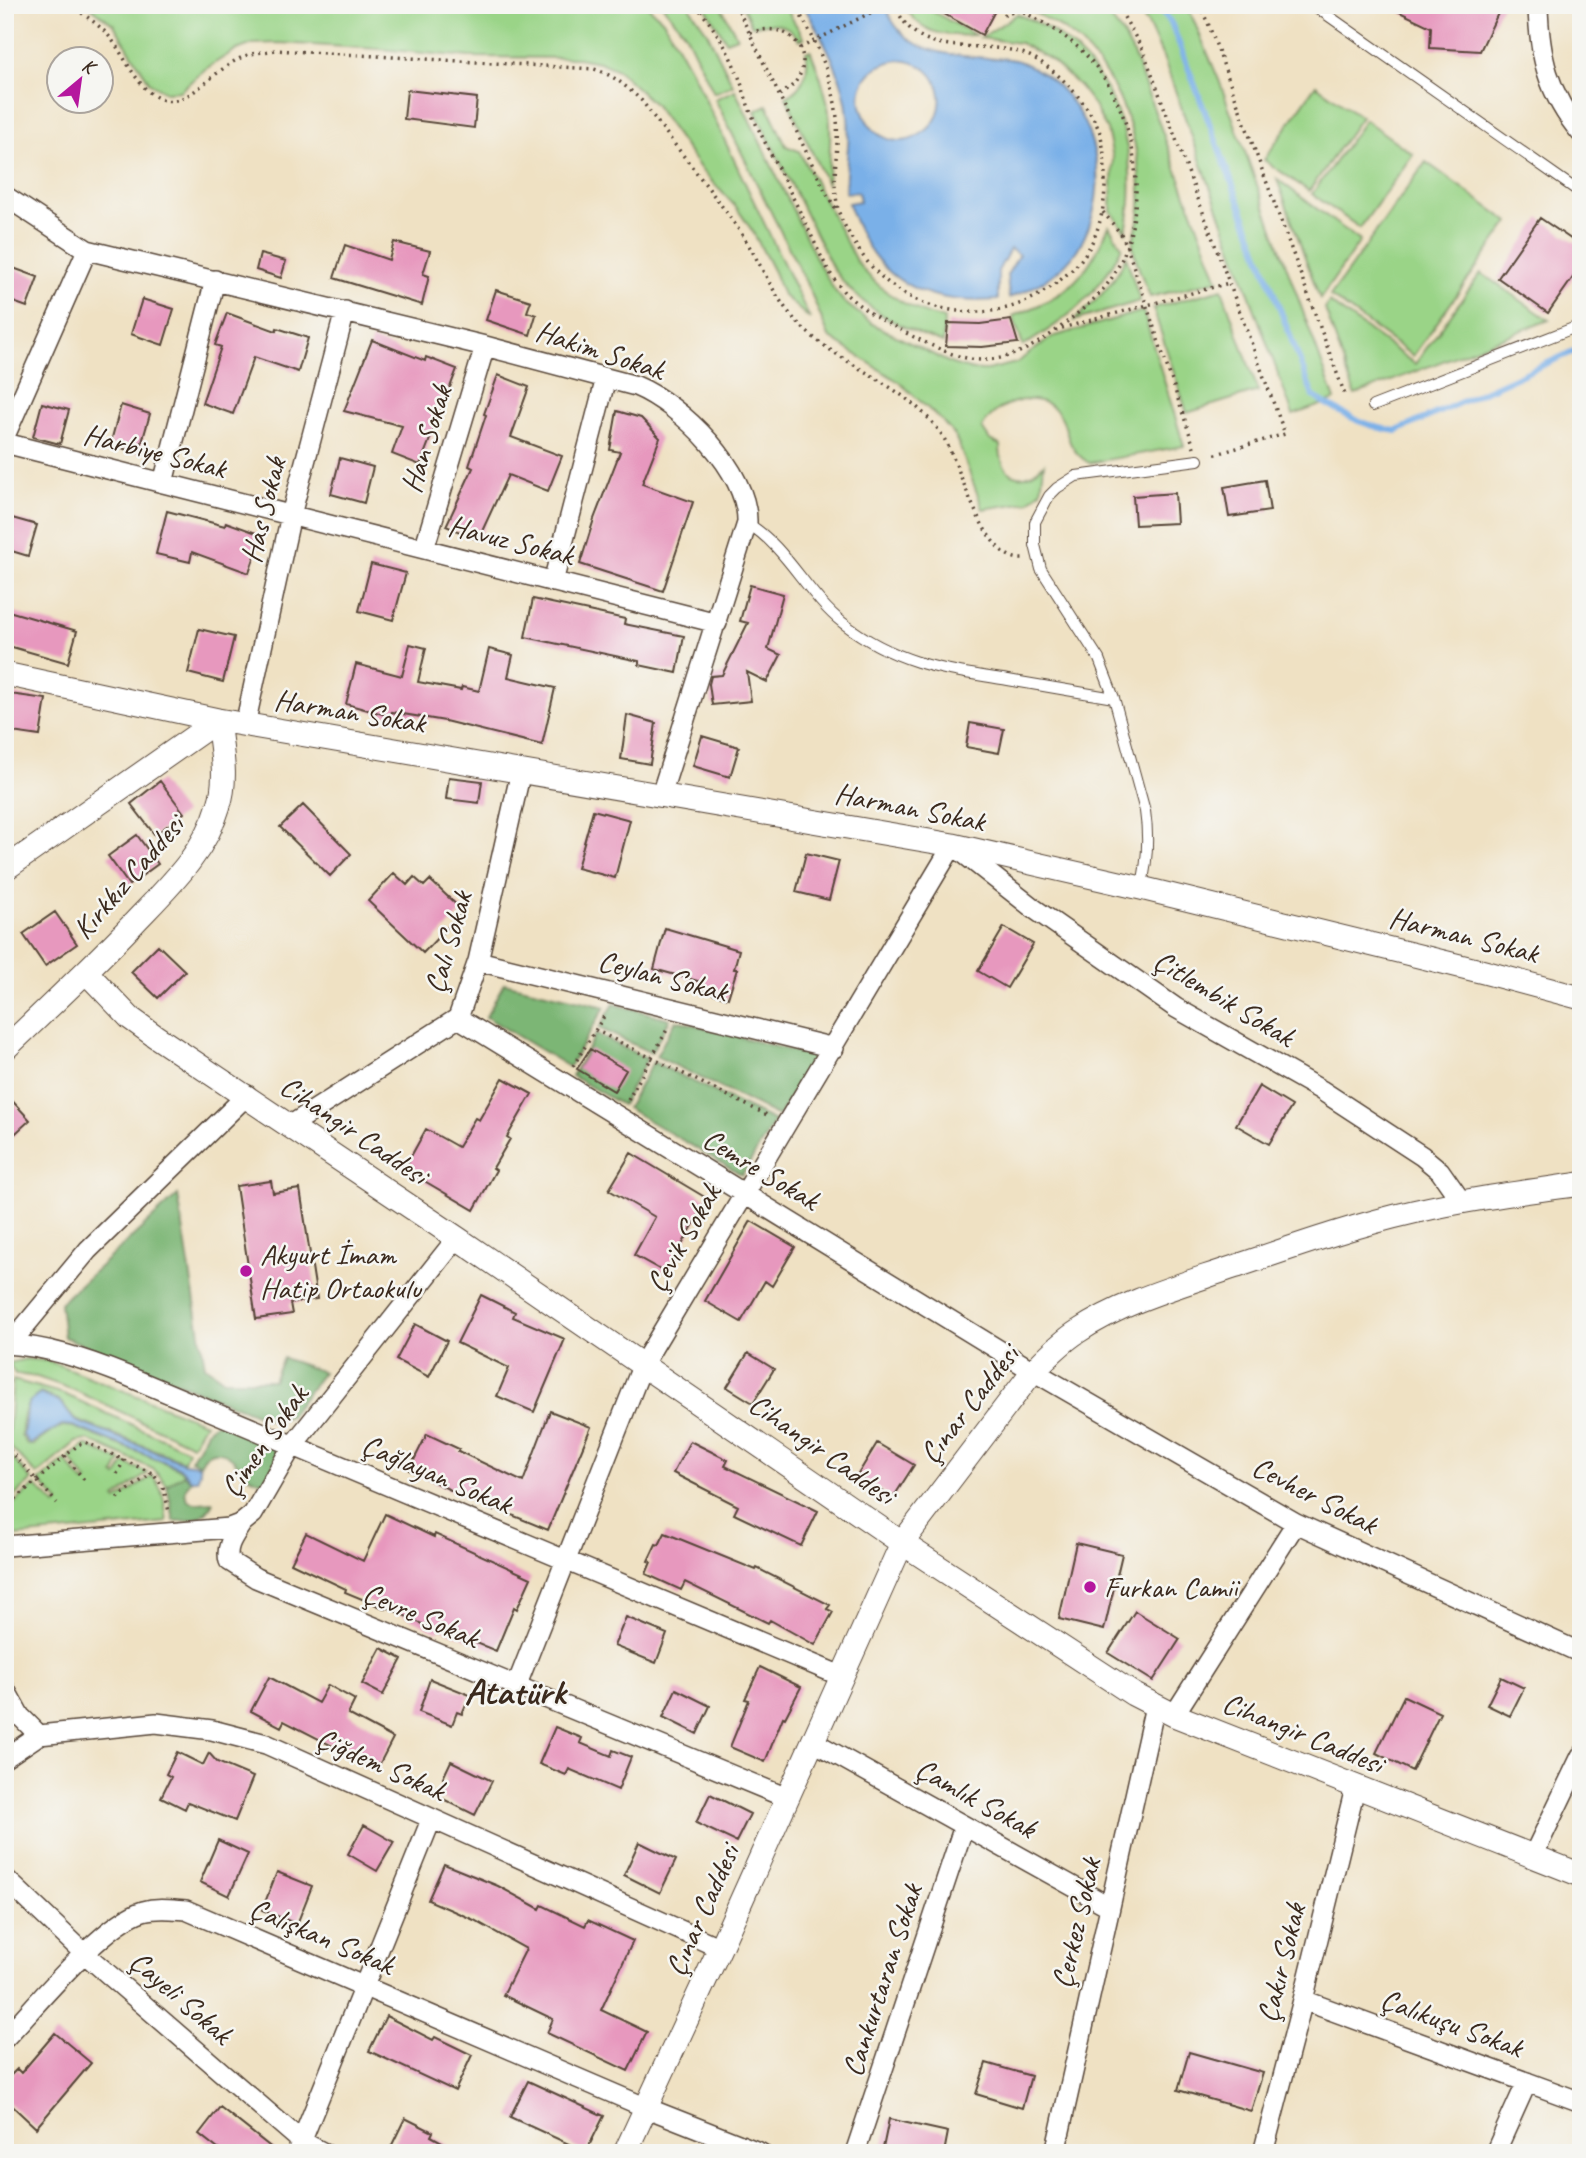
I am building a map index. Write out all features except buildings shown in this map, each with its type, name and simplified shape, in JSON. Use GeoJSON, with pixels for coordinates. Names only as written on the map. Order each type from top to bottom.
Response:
{"type":"FeatureCollection","features":[{"type":"Feature","properties":{"kind":"street"},"geometry":{"type":"LineString","coordinates":[[1538,5],[1539,42],[1555,95],[1581,133]]}},
{"type":"Feature","properties":{"kind":"street"},"geometry":{"type":"LineString","coordinates":[[5,196],[87,250],[5,436]]}},
{"type":"Feature","properties":{"kind":"street","name":"Hakim Sokak"},"geometry":{"type":"LineString","coordinates":[[87,250],[345,311],[606,378],[653,393],[692,424],[733,476],[748,508],[747,523],[661,794]]}},
{"type":"Feature","properties":{"kind":"street"},"geometry":{"type":"LineString","coordinates":[[163,483],[215,280]]}},
{"type":"Feature","properties":{"kind":"street","name":"Has Sokak"},"geometry":{"type":"LineString","coordinates":[[245,725],[291,515],[345,311]]}},
{"type":"Feature","properties":{"kind":"street","name":"Han Sokak"},"geometry":{"type":"LineString","coordinates":[[424,549],[485,346]]}},
{"type":"Feature","properties":{"kind":"street"},"geometry":{"type":"LineString","coordinates":[[553,582],[606,378]]}},
{"type":"Feature","properties":{"kind":"street","name":"Harbiye Sokak"},"geometry":{"type":"LineString","coordinates":[[5,443],[291,515]]}},
{"type":"Feature","properties":{"kind":"street","name":"Havuz Sokak"},"geometry":{"type":"LineString","coordinates":[[291,515],[717,623]]}},
{"type":"Feature","properties":{"kind":"street"},"geometry":{"type":"LineString","coordinates":[[5,674],[218,720]]}},
{"type":"Feature","properties":{"kind":"street"},"geometry":{"type":"LineString","coordinates":[[5,869],[218,720]]}},
{"type":"Feature","properties":{"kind":"street","name":"Harman Sokak"},"geometry":{"type":"LineString","coordinates":[[218,720],[953,845],[1484,971],[1581,998]]}},
{"type":"Feature","properties":{"kind":"street","name":"Kırkkız Caddesi"},"geometry":{"type":"LineString","coordinates":[[5,1049],[86,972],[169,887],[210,832],[220,803],[224,780],[218,720]]}},
{"type":"Feature","properties":{"kind":"street","name":"Çalı Sokak"},"geometry":{"type":"LineString","coordinates":[[291,1125],[458,1018],[478,961],[521,771]]}},
{"type":"Feature","properties":{"kind":"street","name":"Çevik Sokak"},"geometry":{"type":"LineString","coordinates":[[516,1687],[643,1364],[953,845]]}},
{"type":"Feature","properties":{"kind":"street","name":"Çitlembik Sokak"},"geometry":{"type":"LineString","coordinates":[[953,845],[1024,901],[1176,1008],[1321,1090],[1422,1156],[1440,1171],[1461,1201]]}},
{"type":"Feature","properties":{"kind":"street","name":"Ceylan Sokak"},"geometry":{"type":"LineString","coordinates":[[478,961],[834,1048]]}},
{"type":"Feature","properties":{"kind":"street","name":"Cihangir Caddesi"},"geometry":{"type":"LineString","coordinates":[[86,972],[130,1018],[902,1542],[1133,1695],[1164,1711],[1355,1788],[1581,1875]]}},
{"type":"Feature","properties":{"kind":"street","name":"Cemre Sokak"},"geometry":{"type":"LineString","coordinates":[[458,1018],[1033,1371]]}},
{"type":"Feature","properties":{"kind":"street"},"geometry":{"type":"LineString","coordinates":[[7,1344],[88,1250],[247,1095]]}},
{"type":"Feature","properties":{"kind":"street","name":"Çınar Caddesi"},"geometry":{"type":"LineString","coordinates":[[625,2153],[902,1542],[1033,1371],[1076,1332],[1118,1310],[1188,1282],[1354,1227],[1461,1201],[1581,1184]]}},
{"type":"Feature","properties":{"kind":"street","name":"Çimen Sokak"},"geometry":{"type":"LineString","coordinates":[[5,1546],[229,1528],[242,1524],[254,1514],[293,1445],[457,1238]]}},
{"type":"Feature","properties":{"kind":"street","name":"Çağlayan Sokak"},"geometry":{"type":"LineString","coordinates":[[7,1344],[85,1359],[841,1676]]}},
{"type":"Feature","properties":{"kind":"street","name":"Cevher Sokak"},"geometry":{"type":"LineString","coordinates":[[1033,1371],[1296,1523],[1581,1653]]}},
{"type":"Feature","properties":{"kind":"street","name":"Çerkez Sokak"},"geometry":{"type":"LineString","coordinates":[[1055,2153],[1110,1907],[1164,1711],[1296,1523]]}},
{"type":"Feature","properties":{"kind":"street","name":"Çevre Sokak"},"geometry":{"type":"LineString","coordinates":[[242,1524],[229,1544],[227,1554],[235,1567],[516,1687],[787,1798]]}},
{"type":"Feature","properties":{"kind":"street"},"geometry":{"type":"LineString","coordinates":[[5,1689],[20,1716],[39,1735]]}},
{"type":"Feature","properties":{"kind":"street","name":"Çiğdem Sokak"},"geometry":{"type":"LineString","coordinates":[[5,1758],[39,1735],[156,1723],[212,1730],[266,1744],[720,1948]]}},
{"type":"Feature","properties":{"kind":"street","name":"Çamlık Sokak"},"geometry":{"type":"LineString","coordinates":[[812,1741],[1110,1907]]}},
{"type":"Feature","properties":{"kind":"street"},"geometry":{"type":"LineString","coordinates":[[1533,1856],[1581,1756]]}},
{"type":"Feature","properties":{"kind":"street","name":"Çakır Sokak"},"geometry":{"type":"LineString","coordinates":[[1263,2153],[1355,1788]]}},
{"type":"Feature","properties":{"kind":"street"},"geometry":{"type":"LineString","coordinates":[[299,2147],[431,1820]]}},
{"type":"Feature","properties":{"kind":"street","name":"Cankurtaran Sokak"},"geometry":{"type":"LineString","coordinates":[[855,2153],[964,1826]]}},
{"type":"Feature","properties":{"kind":"street","name":"Çayeli Sokak"},"geometry":{"type":"LineString","coordinates":[[5,1878],[299,2147],[324,2153]]}},
{"type":"Feature","properties":{"kind":"street","name":"Çalışkan Sokak"},"geometry":{"type":"LineString","coordinates":[[5,2038],[111,1929],[142,1912],[160,1908],[186,1910],[647,2108],[761,2153]]}},
{"type":"Feature","properties":{"kind":"street","name":"Çalıkuşu Sokak"},"geometry":{"type":"LineString","coordinates":[[1303,2000],[1581,2102]]}},
{"type":"Feature","properties":{"kind":"street"},"geometry":{"type":"LineString","coordinates":[[1495,2153],[1527,2082]]}},
{"type":"Feature","properties":{"kind":"lane"},"geometry":{"type":"LineString","coordinates":[[1313,5],[1581,193]]}},
{"type":"Feature","properties":{"kind":"lane"},"geometry":{"type":"LineString","coordinates":[[1373,406],[1581,325]]}},
{"type":"Feature","properties":{"kind":"lane"},"geometry":{"type":"LineString","coordinates":[[1141,888],[1148,851],[1145,811],[1114,698],[1099,659],[1047,580],[1037,557],[1034,534],[1038,513],[1049,496],[1076,476],[1198,460]]}},
{"type":"Feature","properties":{"kind":"lane"},"geometry":{"type":"LineString","coordinates":[[747,523],[768,539],[828,610],[859,635],[895,654],[934,668],[1114,698]]}},
{"type":"Feature","properties":{"kind":"path"},"geometry":{"type":"LineString","coordinates":[[70,5],[110,37],[150,94],[173,101],[187,96],[236,61],[248,55],[275,50],[594,69],[608,74],[642,101],[740,231],[787,312],[818,342],[918,408],[950,445],[973,507],[989,537],[1005,554],[1019,559],[1037,557]]}},
{"type":"Feature","properties":{"kind":"path"},"geometry":{"type":"LineString","coordinates":[[696,5],[727,51],[750,111],[827,267],[845,292],[855,302],[896,328],[943,351],[982,360],[1015,355],[1058,329],[1105,287],[1119,263],[1135,206],[1134,167],[1128,130],[1116,99],[1095,65],[1075,45],[1056,29],[1020,10]]}},
{"type":"Feature","properties":{"kind":"path"},"geometry":{"type":"LineString","coordinates":[[736,5],[825,191],[858,250],[881,279],[911,298],[954,311],[978,312],[1020,305],[1070,272],[1093,242],[1103,212],[1104,153],[1100,134],[1090,113],[1060,78],[1026,54],[938,44],[908,28],[895,5]]}},
{"type":"Feature","properties":{"kind":"path"},"geometry":{"type":"LineString","coordinates":[[794,5],[814,41],[827,73],[837,118],[835,190],[841,218]]}},
{"type":"Feature","properties":{"kind":"path"},"geometry":{"type":"LineString","coordinates":[[800,48],[885,5]]}},
{"type":"Feature","properties":{"kind":"path"},"geometry":{"type":"LineString","coordinates":[[999,16],[1020,10],[1024,5]]}},
{"type":"Feature","properties":{"kind":"path"},"geometry":{"type":"LineString","coordinates":[[1103,212],[1126,244],[1198,460],[1285,434],[1143,50],[1117,5]]}},
{"type":"Feature","properties":{"kind":"path"},"geometry":{"type":"LineString","coordinates":[[1199,5],[1208,23],[1345,395]]}},
{"type":"Feature","properties":{"kind":"path"},"geometry":{"type":"LineString","coordinates":[[750,33],[769,28],[778,29],[800,48],[803,60],[800,77],[779,95]]}},
{"type":"Feature","properties":{"kind":"path"},"geometry":{"type":"LineString","coordinates":[[1058,329],[1229,283]]}},
{"type":"Feature","properties":{"kind":"path"},"geometry":{"type":"LineString","coordinates":[[568,1076],[607,1011]]}},
{"type":"Feature","properties":{"kind":"path"},"geometry":{"type":"LineString","coordinates":[[623,1108],[674,1018]]}},
{"type":"Feature","properties":{"kind":"path"},"geometry":{"type":"LineString","coordinates":[[595,1030],[779,1121]]}},
{"type":"Feature","properties":{"kind":"path"},"geometry":{"type":"LineString","coordinates":[[5,1367],[9,1376],[5,1436]]}},
{"type":"Feature","properties":{"kind":"path"},"geometry":{"type":"LineString","coordinates":[[5,1508],[78,1445],[85,1443],[152,1473],[164,1489],[172,1532]]}},
{"type":"Feature","properties":{"kind":"path"},"geometry":{"type":"LineString","coordinates":[[5,1445],[57,1503]]}},
{"type":"Feature","properties":{"kind":"path"},"geometry":{"type":"LineString","coordinates":[[65,1456],[85,1480]]}},
{"type":"Feature","properties":{"kind":"path"},"geometry":{"type":"LineString","coordinates":[[117,1474],[125,1460]]}},
{"type":"Feature","properties":{"kind":"path"},"geometry":{"type":"LineString","coordinates":[[117,1498],[152,1473]]}},
{"type":"Feature","properties":{"kind":"green space"},"geometry":{"type":"Polygon","coordinates":[[[88,5],[646,5],[663,20],[692,72],[810,319],[783,295],[753,232],[736,207],[703,172],[654,104],[618,70],[599,62],[578,58],[469,57],[379,49],[253,44],[234,51],[204,70],[180,91],[166,92],[150,83],[114,25],[88,5]]]}},
{"type":"Feature","properties":{"kind":"green space"},"geometry":{"type":"Polygon","coordinates":[[[662,5],[688,5],[707,32],[733,85],[714,93],[685,33],[662,5]]]}},
{"type":"Feature","properties":{"kind":"green space"},"geometry":{"type":"Polygon","coordinates":[[[704,5],[720,5],[737,37],[726,41],[704,5]]]}},
{"type":"Feature","properties":{"kind":"green space"},"geometry":{"type":"Polygon","coordinates":[[[742,5],[784,5],[804,38],[799,40],[790,29],[779,24],[752,26],[742,5]]]}},
{"type":"Feature","properties":{"kind":"green space"},"geometry":{"type":"Polygon","coordinates":[[[904,5],[921,5],[975,35],[934,32],[910,15],[904,5]]]}},
{"type":"Feature","properties":{"kind":"green space"},"geometry":{"type":"Polygon","coordinates":[[[1028,5],[1100,5],[1122,33],[1132,51],[1218,280],[1150,297],[1133,246],[1140,207],[1138,165],[1128,121],[1120,100],[1097,61],[1082,45],[1055,24],[1026,9],[1028,5]]]}},
{"type":"Feature","properties":{"kind":"green space"},"geometry":{"type":"Polygon","coordinates":[[[1133,5],[1187,5],[1219,80],[1335,400],[1293,415],[1163,57],[1148,24],[1133,5]]]}},
{"type":"Feature","properties":{"kind":"green space"},"geometry":{"type":"Polygon","coordinates":[[[1017,14],[1049,29],[1075,49],[1096,73],[1112,101],[1123,132],[1129,164],[1130,198],[1126,232],[1111,211],[1113,157],[1107,130],[1093,104],[1079,86],[1050,59],[1020,43],[981,38],[1017,14]]]}},
{"type":"Feature","properties":{"kind":"green space"},"geometry":{"type":"Polygon","coordinates":[[[810,50],[823,86],[829,116],[827,184],[786,97],[801,84],[807,66],[806,52],[810,50]]]}},
{"type":"Feature","properties":{"kind":"green space"},"geometry":{"type":"Polygon","coordinates":[[[1316,85],[1361,117],[1309,191],[1264,160],[1316,85]]]}},
{"type":"Feature","properties":{"kind":"green space"},"geometry":{"type":"Polygon","coordinates":[[[735,90],[819,264],[844,302],[874,325],[952,364],[973,370],[987,370],[1016,363],[1052,337],[1143,311],[1184,446],[1089,463],[1073,449],[1063,420],[1054,408],[1035,400],[1014,402],[995,412],[982,428],[990,440],[1000,445],[1004,464],[1013,475],[1027,475],[1044,464],[1041,491],[1028,502],[983,509],[955,436],[943,422],[899,382],[829,337],[811,293],[715,99],[735,90]]]}},
{"type":"Feature","properties":{"kind":"green space"},"geometry":{"type":"Polygon","coordinates":[[[767,105],[786,146],[799,151],[856,261],[874,281],[895,298],[906,305],[944,319],[943,343],[882,315],[855,295],[833,269],[755,111],[767,105]]]}},
{"type":"Feature","properties":{"kind":"green space"},"geometry":{"type":"Polygon","coordinates":[[[1365,120],[1413,154],[1360,228],[1312,194],[1365,120]]]}},
{"type":"Feature","properties":{"kind":"green space"},"geometry":{"type":"Polygon","coordinates":[[[1426,162],[1509,222],[1413,356],[1330,296],[1426,162]]]}},
{"type":"Feature","properties":{"kind":"green space"},"geometry":{"type":"Polygon","coordinates":[[[1277,179],[1360,241],[1320,299],[1277,179]]]}},
{"type":"Feature","properties":{"kind":"green space"},"geometry":{"type":"Polygon","coordinates":[[[1109,226],[1122,247],[1103,279],[1068,316],[1023,346],[1013,316],[1048,301],[1073,283],[1092,259],[1109,226]]]}},
{"type":"Feature","properties":{"kind":"green space"},"geometry":{"type":"Polygon","coordinates":[[[1126,256],[1140,301],[1073,321],[1110,284],[1126,256]]]}},
{"type":"Feature","properties":{"kind":"green space"},"geometry":{"type":"Polygon","coordinates":[[[1481,273],[1549,320],[1355,395],[1325,309],[1329,302],[1415,364],[1481,273]]]}},
{"type":"Feature","properties":{"kind":"green space"},"geometry":{"type":"Polygon","coordinates":[[[1222,289],[1258,391],[1187,413],[1153,308],[1222,289]]]}},
{"type":"Feature","properties":{"kind":"green space"},"geometry":{"type":"Polygon","coordinates":[[[504,983],[605,1007],[569,1067],[486,1017],[504,983]]]}},
{"type":"Feature","properties":{"kind":"green space"},"geometry":{"type":"Polygon","coordinates":[[[614,1004],[670,1019],[651,1053],[599,1028],[614,1004]]]}},
{"type":"Feature","properties":{"kind":"green space"},"geometry":{"type":"Polygon","coordinates":[[[676,1020],[815,1057],[778,1116],[656,1056],[676,1020]]]}},
{"type":"Feature","properties":{"kind":"green space"},"geometry":{"type":"Polygon","coordinates":[[[596,1034],[647,1059],[622,1105],[572,1076],[596,1034]]]}},
{"type":"Feature","properties":{"kind":"green space"},"geometry":{"type":"Polygon","coordinates":[[[653,1062],[775,1121],[742,1175],[627,1108],[653,1062]]]}},
{"type":"Feature","properties":{"kind":"green space"},"geometry":{"type":"Polygon","coordinates":[[[178,1195],[205,1366],[224,1380],[273,1380],[283,1358],[323,1372],[290,1416],[273,1421],[64,1337],[60,1303],[178,1195]]]}},
{"type":"Feature","properties":{"kind":"green space"},"geometry":{"type":"Polygon","coordinates":[[[26,1359],[49,1361],[205,1423],[192,1445],[74,1390],[37,1377],[15,1374],[9,1363],[26,1359]]]}},
{"type":"Feature","properties":{"kind":"green space"},"geometry":{"type":"Polygon","coordinates":[[[13,1380],[64,1394],[188,1450],[184,1461],[76,1420],[59,1400],[40,1393],[30,1402],[24,1417],[21,1436],[28,1445],[33,1445],[63,1426],[73,1427],[181,1469],[184,1474],[167,1485],[153,1469],[88,1440],[76,1442],[37,1475],[11,1448],[8,1441],[13,1380]]]}},
{"type":"Feature","properties":{"kind":"green space"},"geometry":{"type":"Polygon","coordinates":[[[218,1422],[273,1445],[277,1457],[266,1484],[243,1473],[224,1453],[208,1454],[200,1464],[191,1460],[209,1428],[218,1422]]]}},
{"type":"Feature","properties":{"kind":"green space"},"geometry":{"type":"Polygon","coordinates":[[[86,1445],[121,1461],[114,1474],[117,1476],[125,1463],[148,1473],[115,1498],[117,1500],[152,1476],[165,1503],[167,1522],[5,1537],[5,1511],[35,1485],[56,1505],[59,1502],[39,1481],[65,1460],[84,1483],[87,1481],[69,1457],[86,1445]]]}},
{"type":"Feature","properties":{"kind":"green space"},"geometry":{"type":"Polygon","coordinates":[[[5,1450],[32,1480],[5,1505],[5,1450]]]}},
{"type":"Feature","properties":{"kind":"green space"},"geometry":{"type":"Polygon","coordinates":[[[184,1474],[191,1481],[186,1491],[188,1500],[195,1503],[213,1502],[206,1512],[197,1518],[174,1521],[167,1485],[184,1474]]]}},
{"type":"Feature","properties":{"kind":"water"},"geometry":{"type":"Polygon","coordinates":[[[803,5],[885,5],[901,33],[925,48],[953,55],[1016,60],[1046,76],[1066,95],[1082,118],[1092,143],[1097,170],[1096,198],[1090,225],[1071,259],[1038,285],[1009,298],[1007,275],[1019,255],[1010,249],[998,271],[998,300],[970,301],[923,292],[903,282],[885,268],[858,229],[848,203],[860,201],[858,192],[846,193],[849,126],[843,87],[832,58],[803,5]],[[899,60],[877,68],[864,81],[860,98],[864,115],[873,129],[887,139],[905,141],[924,132],[932,125],[939,111],[940,95],[935,80],[926,70],[899,60]]]}},
{"type":"Feature","properties":{"kind":"water"},"geometry":{"type":"Polygon","coordinates":[[[40,1394],[59,1401],[75,1421],[184,1463],[199,1465],[197,1480],[191,1480],[181,1468],[73,1426],[62,1425],[30,1444],[23,1435],[28,1403],[40,1394]]]}},
{"type":"Feature","properties":{"kind":"waterway"},"geometry":{"type":"LineString","coordinates":[[1159,5],[1172,25],[1313,396],[1364,423],[1397,431],[1581,348]]}},
{"type":"Feature","properties":{"kind":"place","name":"Akyurt İmam Hatip Ortaokulu"},"geometry":{"type":"Point","coordinates":[246,1271]}},
{"type":"Feature","properties":{"kind":"place","name":"Furkan Camii"},"geometry":{"type":"Point","coordinates":[1090,1587]}},
{"type":"Feature","properties":{"kind":"district","name":"Atatürk"},"geometry":{"type":"Point","coordinates":[515,1691]}}]}
